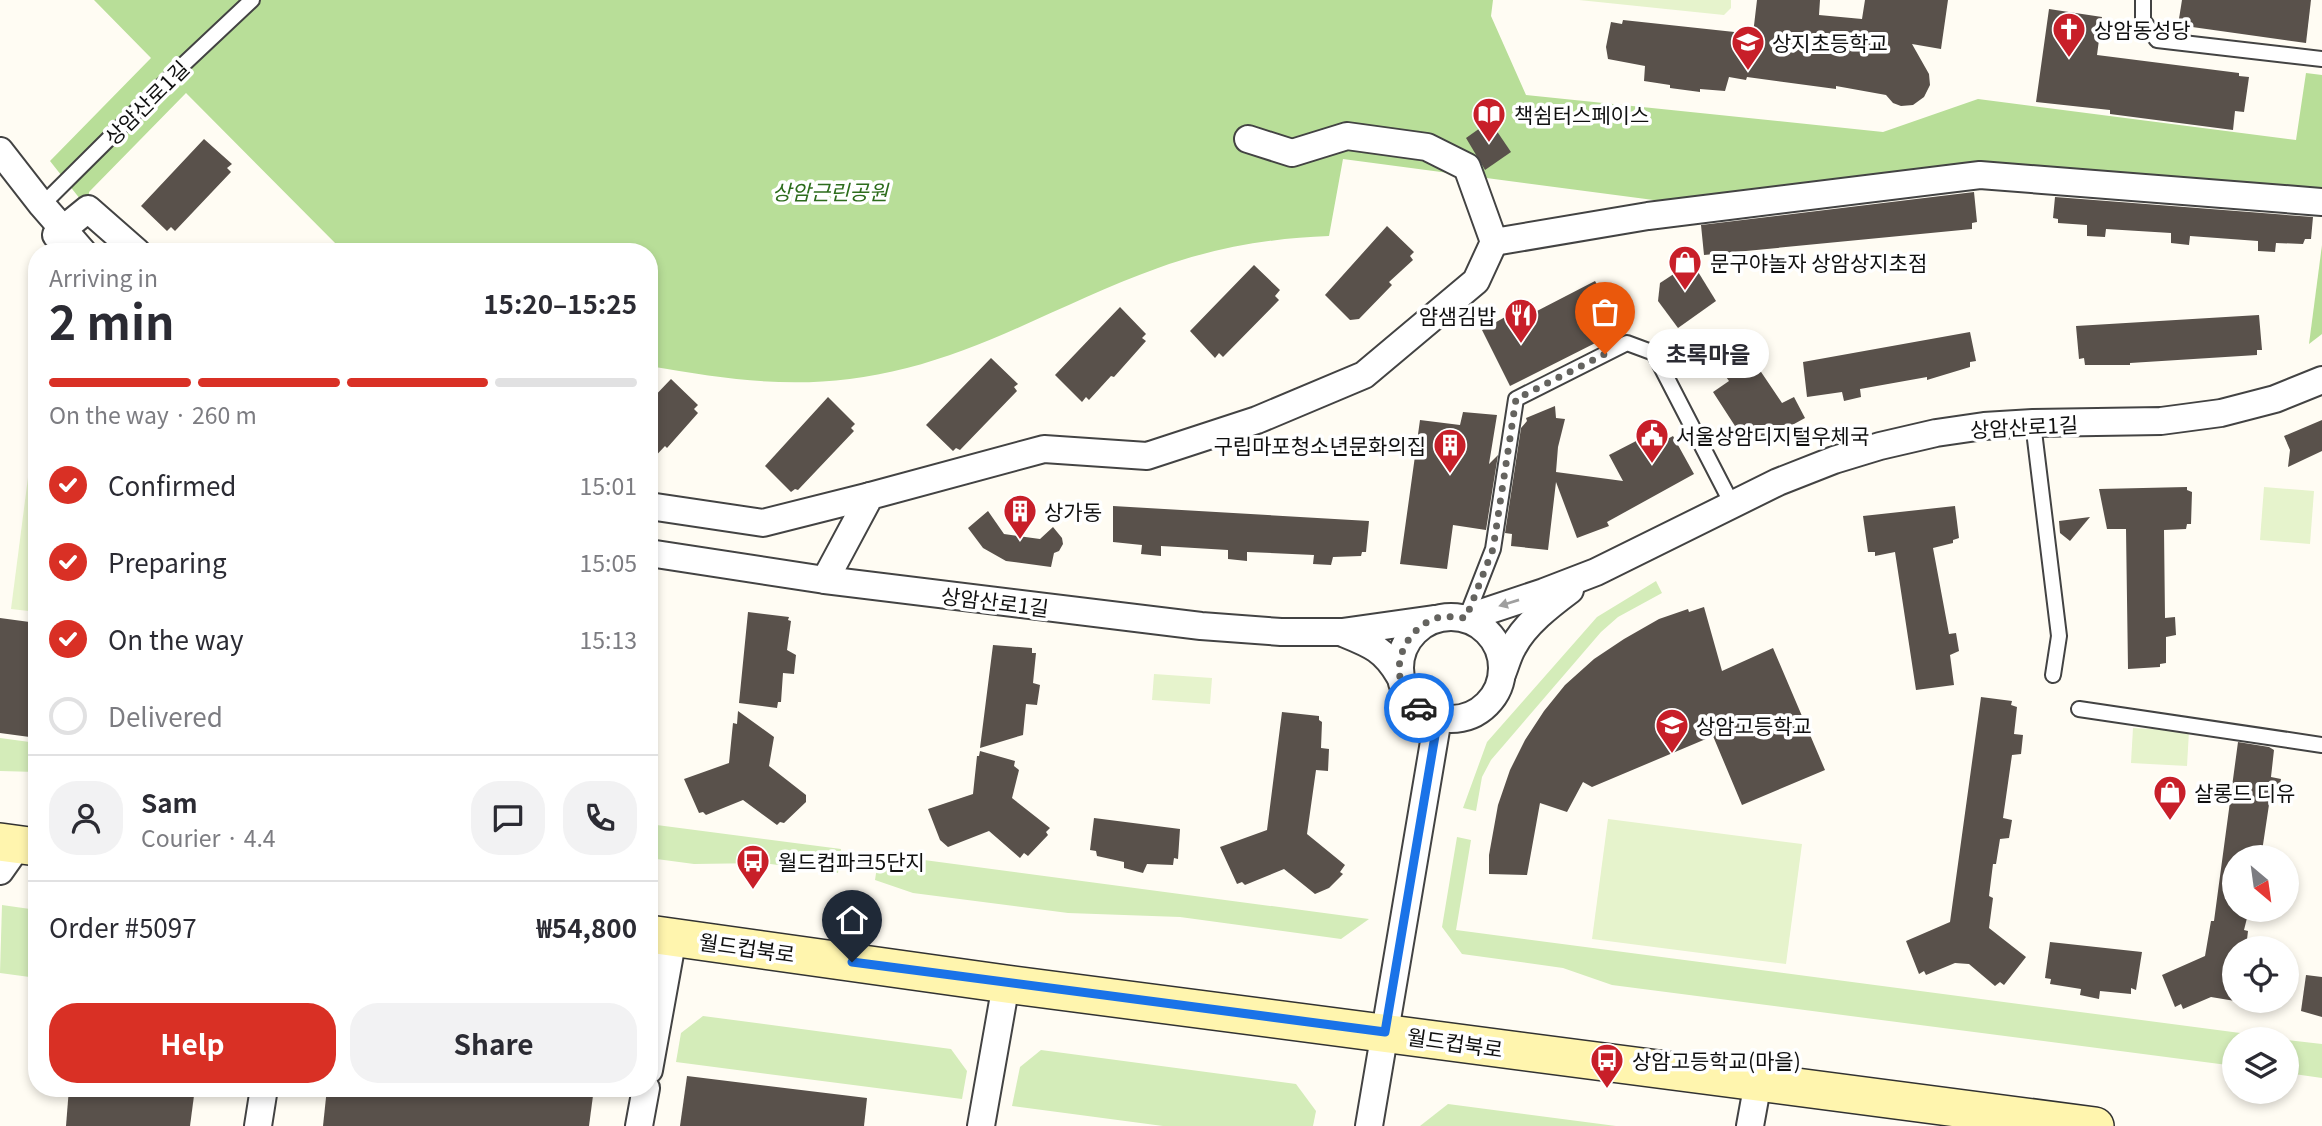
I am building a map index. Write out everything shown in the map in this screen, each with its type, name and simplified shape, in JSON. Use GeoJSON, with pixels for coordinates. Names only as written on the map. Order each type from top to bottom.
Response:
{"type":"FeatureCollection","features":[{"type":"Feature","properties":{"kind":"main road","name":"월드컵북로"},"geometry":{"type":"LineString","coordinates":[[661,935],[1006,984],[2095,1126]]}},
{"type":"Feature","properties":{"kind":"street"},"geometry":{"type":"LineString","coordinates":[[658,507],[763,523],[1044,449],[1147,456],[1257,419],[1364,375],[1476,281],[1493,242],[1467,167],[1427,146],[1347,136],[1292,153],[1248,139]]}},
{"type":"Feature","properties":{"kind":"street"},"geometry":{"type":"LineString","coordinates":[[0,150],[60,232],[73,243]]}},
{"type":"Feature","properties":{"kind":"street"},"geometry":{"type":"LineString","coordinates":[[1493,242],[1647,216],[1980,175],[2322,202]]}},
{"type":"Feature","properties":{"kind":"street"},"geometry":{"type":"LineString","coordinates":[[60,232],[88,209],[127,243]]}},
{"type":"Feature","properties":{"kind":"street","name":"상암산로1길"},"geometry":{"type":"LineString","coordinates":[[1596,572],[1801,474],[1881,446],[1936,433],[1984,426],[2161,421],[2221,413],[2275,399],[2322,380]]}},
{"type":"Feature","properties":{"kind":"street"},"geometry":{"type":"LineString","coordinates":[[825,580],[870,496]]}},
{"type":"Feature","properties":{"kind":"street","name":"상암산로1길"},"geometry":{"type":"LineString","coordinates":[[658,554],[825,580],[1201,626],[1281,632],[1342,632],[1434,619]]}},
{"type":"Feature","properties":{"kind":"street"},"geometry":{"type":"LineString","coordinates":[[1466,618],[1596,572]]}},
{"type":"Feature","properties":{"kind":"street"},"geometry":{"type":"LineString","coordinates":[[1342,632],[1373,645],[1389,657],[1405,692],[1420,710],[1438,718],[1457,719],[1485,707],[1496,693],[1513,646],[1528,626],[1552,604],[1596,572]]}},
{"type":"Feature","properties":{"kind":"street"},"geometry":{"type":"LineString","coordinates":[[1399,675],[1399,662],[1404,645],[1415,631],[1434,619],[1448,616],[1466,618],[1479,624],[1493,636],[1500,652],[1502,674]]}},
{"type":"Feature","properties":{"kind":"street"},"geometry":{"type":"LineString","coordinates":[[1368,1126],[1438,718]]}},
{"type":"Feature","properties":{"kind":"street"},"geometry":{"type":"LineString","coordinates":[[658,969],[661,935]]}},
{"type":"Feature","properties":{"kind":"street"},"geometry":{"type":"LineString","coordinates":[[981,1126],[1006,984]]}},
{"type":"Feature","properties":{"kind":"street"},"geometry":{"type":"LineString","coordinates":[[1750,1126],[1758,1082]]}},
{"type":"Feature","properties":{"kind":"street"},"geometry":{"type":"LineString","coordinates":[[258,1126],[263,1097]]}},
{"type":"Feature","properties":{"kind":"street"},"geometry":{"type":"LineString","coordinates":[[639,1126],[644,1097]]}},
{"type":"Feature","properties":{"kind":"lane","name":"상암산로1길"},"geometry":{"type":"LineString","coordinates":[[42,205],[184,63],[252,0]]}},
{"type":"Feature","properties":{"kind":"lane"},"geometry":{"type":"LineString","coordinates":[[2143,0],[2143,20],[2157,40],[2322,59]]}},
{"type":"Feature","properties":{"kind":"lane"},"geometry":{"type":"LineString","coordinates":[[1466,618],[1493,549],[1516,399],[1628,343],[1654,353],[1732,505]]}},
{"type":"Feature","properties":{"kind":"lane"},"geometry":{"type":"LineString","coordinates":[[2033,423],[2059,636],[2053,675]]}},
{"type":"Feature","properties":{"kind":"lane"},"geometry":{"type":"LineString","coordinates":[[2079,709],[2322,745]]}},
{"type":"Feature","properties":{"kind":"green space","name":"상암근린공원"},"geometry":{"type":"Polygon","coordinates":[[[94,0],[1493,0],[1491,16],[1526,95],[1883,132],[1978,99],[2296,140],[2306,73],[2322,75],[2322,201],[2113,178],[1684,204],[1343,159],[1329,236],[1242,245],[1179,261],[1126,280],[1002,335],[907,368],[841,380],[747,380],[658,367],[658,243],[335,243],[186,93],[89,192],[88,209],[50,161],[151,58],[94,0]]]}},
{"type":"Feature","properties":{"kind":"green space"},"geometry":{"type":"Polygon","coordinates":[[[1579,0],[1731,0],[1731,8],[1724,15],[1579,0]]]}},
{"type":"Feature","properties":{"kind":"green space"},"geometry":{"type":"Polygon","coordinates":[[[2322,245],[2322,334],[2309,344],[2322,245]]]}},
{"type":"Feature","properties":{"kind":"green space"},"geometry":{"type":"Polygon","coordinates":[[[28,478],[28,611],[11,609],[28,478]]]}},
{"type":"Feature","properties":{"kind":"green space"},"geometry":{"type":"Polygon","coordinates":[[[2264,487],[2314,491],[2310,544],[2260,540],[2264,487]]]}},
{"type":"Feature","properties":{"kind":"green space"},"geometry":{"type":"Polygon","coordinates":[[[1656,581],[1662,593],[1618,617],[1601,632],[1491,760],[1482,777],[1476,811],[1463,808],[1487,742],[1597,617],[1656,581]]]}},
{"type":"Feature","properties":{"kind":"green space"},"geometry":{"type":"Polygon","coordinates":[[[1154,674],[1212,678],[1210,704],[1152,700],[1154,674]]]}},
{"type":"Feature","properties":{"kind":"green space"},"geometry":{"type":"Polygon","coordinates":[[[2133,728],[2189,731],[2187,766],[2131,763],[2133,728]]]}},
{"type":"Feature","properties":{"kind":"green space"},"geometry":{"type":"Polygon","coordinates":[[[0,738],[28,742],[28,772],[0,771],[0,738]]]}},
{"type":"Feature","properties":{"kind":"green space"},"geometry":{"type":"Polygon","coordinates":[[[1608,819],[1802,844],[1786,964],[1592,939],[1608,819]]]}},
{"type":"Feature","properties":{"kind":"green space"},"geometry":{"type":"Polygon","coordinates":[[[658,825],[841,849],[838,873],[763,863],[694,864],[658,859],[658,825]]]}},
{"type":"Feature","properties":{"kind":"green space"},"geometry":{"type":"Polygon","coordinates":[[[1457,837],[1471,840],[1456,930],[2222,1031],[2222,1064],[1612,985],[1563,968],[1462,954],[1442,927],[1457,837]]]}},
{"type":"Feature","properties":{"kind":"green space"},"geometry":{"type":"Polygon","coordinates":[[[879,854],[1369,919],[1341,939],[1180,917],[1068,913],[913,893],[875,880],[879,854]]]}},
{"type":"Feature","properties":{"kind":"green space"},"geometry":{"type":"Polygon","coordinates":[[[2,905],[28,909],[28,977],[0,973],[2,905]]]}},
{"type":"Feature","properties":{"kind":"green space"},"geometry":{"type":"Polygon","coordinates":[[[703,1016],[951,1049],[967,1071],[962,1099],[676,1062],[681,1033],[703,1016]]]}},
{"type":"Feature","properties":{"kind":"green space"},"geometry":{"type":"Polygon","coordinates":[[[2299,1041],[2322,1044],[2322,1078],[2299,1075],[2299,1041]]]}},
{"type":"Feature","properties":{"kind":"green space"},"geometry":{"type":"Polygon","coordinates":[[[1041,1050],[1296,1084],[1316,1111],[1313,1126],[1163,1126],[1012,1106],[1020,1067],[1041,1050]]]}},
{"type":"Feature","properties":{"kind":"green space"},"geometry":{"type":"Polygon","coordinates":[[[1448,1104],[1616,1126],[1420,1126],[1448,1104]]]}},
{"type":"Feature","properties":{"kind":"building"},"geometry":{"type":"Polygon","coordinates":[[[1757,0],[1820,0],[1819,15],[1862,19],[1865,0],[1948,0],[1941,49],[1912,44],[1929,74],[1930,85],[1924,97],[1913,105],[1901,106],[1893,103],[1886,95],[1836,86],[1836,89],[1747,77],[1746,80],[1729,77],[1725,91],[1700,89],[1700,92],[1644,81],[1645,66],[1608,59],[1606,47],[1611,22],[1622,24],[1623,20],[1753,34],[1757,0]]]}},
{"type":"Feature","properties":{"kind":"building"},"geometry":{"type":"Polygon","coordinates":[[[2182,0],[2311,0],[2306,43],[2178,25],[2182,0]]]}},
{"type":"Feature","properties":{"kind":"building"},"geometry":{"type":"Polygon","coordinates":[[[2049,9],[2102,17],[2097,55],[2239,73],[2239,76],[2249,77],[2244,112],[2235,111],[2233,130],[2110,114],[2110,110],[2036,102],[2049,9]]]}},
{"type":"Feature","properties":{"kind":"building"},"geometry":{"type":"Polygon","coordinates":[[[1490,121],[1511,152],[1485,170],[1466,138],[1490,121]]]}},
{"type":"Feature","properties":{"kind":"building"},"geometry":{"type":"Polygon","coordinates":[[[204,139],[232,164],[227,168],[231,172],[175,231],[171,227],[167,231],[141,206],[204,139]]]}},
{"type":"Feature","properties":{"kind":"building"},"geometry":{"type":"Polygon","coordinates":[[[1974,192],[1977,222],[1972,223],[1972,229],[1704,255],[1701,225],[1974,192]]]}},
{"type":"Feature","properties":{"kind":"building"},"geometry":{"type":"Polygon","coordinates":[[[2055,197],[2313,217],[2311,239],[2305,239],[2303,244],[2276,243],[2275,252],[2258,251],[2258,241],[2190,236],[2189,245],[2171,243],[2171,233],[2106,229],[2105,237],[2087,236],[2087,225],[2058,223],[2058,219],[2053,218],[2055,197]]]}},
{"type":"Feature","properties":{"kind":"building"},"geometry":{"type":"Polygon","coordinates":[[[1387,226],[1414,252],[1410,256],[1413,260],[1389,282],[1392,285],[1359,319],[1350,320],[1325,295],[1387,226]]]}},
{"type":"Feature","properties":{"kind":"building","name":"문구야놀자 상암상지초점"},"geometry":{"type":"Polygon","coordinates":[[[1692,262],[1716,301],[1678,328],[1658,301],[1660,283],[1692,262]]]}},
{"type":"Feature","properties":{"kind":"building"},"geometry":{"type":"Polygon","coordinates":[[[1254,265],[1280,290],[1275,296],[1279,300],[1223,357],[1219,353],[1215,358],[1190,331],[1254,265]]]}},
{"type":"Feature","properties":{"kind":"building"},"geometry":{"type":"Polygon","coordinates":[[[1595,281],[1599,288],[1609,283],[1629,326],[1510,386],[1482,330],[1532,302],[1535,312],[1595,281]]]}},
{"type":"Feature","properties":{"kind":"building"},"geometry":{"type":"Polygon","coordinates":[[[1120,307],[1146,334],[1142,338],[1146,341],[1114,377],[1111,376],[1089,400],[1086,397],[1082,402],[1055,375],[1120,307]]]}},
{"type":"Feature","properties":{"kind":"building"},"geometry":{"type":"Polygon","coordinates":[[[2259,315],[2262,350],[2257,350],[2257,355],[2130,365],[2085,365],[2084,358],[2079,359],[2076,326],[2259,315]]]}},
{"type":"Feature","properties":{"kind":"building"},"geometry":{"type":"Polygon","coordinates":[[[1970,332],[1976,361],[1970,362],[1970,367],[1927,380],[1927,377],[1860,389],[1861,397],[1844,401],[1842,392],[1807,397],[1803,362],[1970,332]]]}},
{"type":"Feature","properties":{"kind":"building"},"geometry":{"type":"Polygon","coordinates":[[[1723,342],[1744,371],[1755,363],[1782,403],[1794,397],[1805,418],[1783,430],[1782,426],[1759,440],[1747,438],[1735,426],[1713,392],[1729,381],[1708,352],[1723,342]]]}},
{"type":"Feature","properties":{"kind":"building"},"geometry":{"type":"Polygon","coordinates":[[[991,358],[1018,384],[1014,387],[1017,391],[960,450],[956,448],[953,451],[926,425],[991,358]]]}},
{"type":"Feature","properties":{"kind":"building"},"geometry":{"type":"Polygon","coordinates":[[[671,379],[698,405],[694,409],[698,413],[667,448],[665,446],[658,453],[658,393],[671,379]]]}},
{"type":"Feature","properties":{"kind":"building"},"geometry":{"type":"Polygon","coordinates":[[[828,397],[855,424],[851,428],[854,431],[798,490],[791,492],[765,466],[828,397]]]}},
{"type":"Feature","properties":{"kind":"building"},"geometry":{"type":"Polygon","coordinates":[[[1555,406],[1556,418],[1565,419],[1558,447],[1556,472],[1623,481],[1609,455],[1640,439],[1647,450],[1673,436],[1694,474],[1607,522],[1609,526],[1577,538],[1556,482],[1548,550],[1511,546],[1512,534],[1505,533],[1521,428],[1527,421],[1526,418],[1555,406]]]}},
{"type":"Feature","properties":{"kind":"building","name":"구립마포청소년문화의집"},"geometry":{"type":"Polygon","coordinates":[[[1463,412],[1497,415],[1489,464],[1498,455],[1486,530],[1453,525],[1447,569],[1400,564],[1420,420],[1460,425],[1463,412]]]}},
{"type":"Feature","properties":{"kind":"building"},"geometry":{"type":"Polygon","coordinates":[[[2322,420],[2322,451],[2288,467],[2290,450],[2284,436],[2322,420]]]}},
{"type":"Feature","properties":{"kind":"building"},"geometry":{"type":"Polygon","coordinates":[[[2187,487],[2187,490],[2192,492],[2191,524],[2187,524],[2186,529],[2164,530],[2165,618],[2175,617],[2176,635],[2166,637],[2166,663],[2160,664],[2160,667],[2128,669],[2126,529],[2107,529],[2099,489],[2187,487]]]}},
{"type":"Feature","properties":{"kind":"building"},"geometry":{"type":"Polygon","coordinates":[[[1113,506],[1369,521],[1366,552],[1362,552],[1361,556],[1333,557],[1331,565],[1313,564],[1314,555],[1247,552],[1247,561],[1228,559],[1228,550],[1161,546],[1161,556],[1141,554],[1142,545],[1113,542],[1113,506]]]}},
{"type":"Feature","properties":{"kind":"building"},"geometry":{"type":"Polygon","coordinates":[[[1955,506],[1959,538],[1953,540],[1953,543],[1933,548],[1949,634],[1956,633],[1959,651],[1950,655],[1954,685],[1916,690],[1895,552],[1875,556],[1875,552],[1868,552],[1863,516],[1955,506]]]}},
{"type":"Feature","properties":{"kind":"building","name":"상가동"},"geometry":{"type":"Polygon","coordinates":[[[988,511],[1004,534],[1040,539],[1053,527],[1062,538],[1063,544],[1059,551],[1054,553],[1051,567],[1006,561],[983,548],[968,528],[988,511]]]}},
{"type":"Feature","properties":{"kind":"building"},"geometry":{"type":"Polygon","coordinates":[[[2090,517],[2070,541],[2060,533],[2059,521],[2090,517]]]}},
{"type":"Feature","properties":{"kind":"building","name":"상암고등학교"},"geometry":{"type":"Polygon","coordinates":[[[1704,607],[1722,671],[1773,648],[1825,770],[1742,805],[1713,736],[1592,787],[1583,782],[1567,812],[1540,803],[1527,875],[1489,874],[1489,855],[1498,805],[1510,770],[1544,711],[1565,685],[1594,659],[1624,639],[1659,619],[1688,609],[1689,612],[1704,607]]]}},
{"type":"Feature","properties":{"kind":"building"},"geometry":{"type":"Polygon","coordinates":[[[748,612],[789,617],[788,620],[791,621],[787,650],[796,655],[794,674],[783,673],[781,702],[778,702],[777,708],[739,703],[748,612]]]}},
{"type":"Feature","properties":{"kind":"building"},"geometry":{"type":"Polygon","coordinates":[[[0,618],[28,622],[28,737],[0,733],[0,618]]]}},
{"type":"Feature","properties":{"kind":"building"},"geometry":{"type":"Polygon","coordinates":[[[993,645],[1032,648],[1032,653],[1036,653],[1033,683],[1040,685],[1037,705],[1026,704],[1023,735],[980,748],[993,645]]]}},
{"type":"Feature","properties":{"kind":"building"},"geometry":{"type":"Polygon","coordinates":[[[1981,697],[2012,701],[2011,705],[2017,707],[2014,734],[2023,735],[2021,754],[2012,755],[2003,818],[2012,820],[2009,838],[2000,839],[1996,864],[1993,864],[1989,896],[1993,898],[1989,928],[2026,957],[2004,985],[2000,982],[1995,986],[1969,964],[1955,963],[1926,975],[1924,971],[1919,974],[1906,941],[1950,922],[1981,697]]]}},
{"type":"Feature","properties":{"kind":"building"},"geometry":{"type":"Polygon","coordinates":[[[738,711],[774,737],[769,766],[806,795],[806,802],[784,823],[777,825],[743,800],[706,815],[699,813],[684,779],[729,763],[733,723],[737,724],[738,711]]]}},
{"type":"Feature","properties":{"kind":"building"},"geometry":{"type":"Polygon","coordinates":[[[1282,712],[1319,716],[1322,722],[1321,748],[1329,749],[1328,771],[1316,770],[1307,834],[1345,865],[1340,872],[1343,874],[1329,888],[1315,894],[1284,869],[1245,885],[1242,882],[1237,884],[1220,847],[1267,830],[1282,712]]]}},
{"type":"Feature","properties":{"kind":"building"},"geometry":{"type":"Polygon","coordinates":[[[2238,742],[2269,747],[2274,750],[2271,777],[2281,779],[2278,796],[2270,798],[2263,845],[2224,845],[2238,742]]]}},
{"type":"Feature","properties":{"kind":"building"},"geometry":{"type":"Polygon","coordinates":[[[980,751],[1015,761],[1014,766],[1019,770],[1012,798],[1050,828],[1046,832],[1048,835],[1028,856],[1024,853],[1020,858],[989,831],[948,847],[940,840],[928,809],[973,794],[977,756],[980,751]]]}},
{"type":"Feature","properties":{"kind":"building"},"geometry":{"type":"Polygon","coordinates":[[[1094,818],[1180,829],[1178,859],[1174,858],[1173,865],[1147,864],[1143,873],[1124,868],[1124,862],[1097,856],[1096,851],[1090,850],[1094,818]]]}},
{"type":"Feature","properties":{"kind":"building"},"geometry":{"type":"Polygon","coordinates":[[[2222,861],[2222,922],[2246,922],[2244,930],[2248,931],[2247,936],[2222,936],[2222,999],[2211,997],[2183,1009],[2181,1004],[2175,1007],[2162,975],[2205,956],[2211,921],[2214,921],[2222,861]]]}},
{"type":"Feature","properties":{"kind":"building"},"geometry":{"type":"Polygon","coordinates":[[[2050,942],[2142,952],[2136,990],[2131,988],[2131,994],[2100,991],[2099,999],[2080,995],[2081,989],[2050,984],[2051,979],[2045,978],[2050,942]]]}},
{"type":"Feature","properties":{"kind":"building"},"geometry":{"type":"Polygon","coordinates":[[[2306,975],[2322,977],[2322,1017],[2301,1011],[2306,975]]]}},
{"type":"Feature","properties":{"kind":"building"},"geometry":{"type":"Polygon","coordinates":[[[687,1076],[867,1098],[864,1126],[680,1126],[687,1076]]]}},
{"type":"Feature","properties":{"kind":"building"},"geometry":{"type":"Polygon","coordinates":[[[68,1097],[194,1097],[190,1126],[66,1126],[68,1097]]]}},
{"type":"Feature","properties":{"kind":"building"},"geometry":{"type":"Polygon","coordinates":[[[326,1097],[593,1097],[589,1126],[323,1126],[326,1097]]]}},
{"type":"Feature","properties":{"kind":"way so far"},"geometry":{"type":"LineString","coordinates":[[1419,708],[1405,692],[1399,675],[1399,662],[1404,645],[1415,631],[1434,619],[1448,616],[1466,618],[1493,549],[1516,399],[1605,354]]}},
{"type":"Feature","properties":{"kind":"place","name":"상암동성당"},"geometry":{"type":"Point","coordinates":[2069,59]}},
{"type":"Feature","properties":{"kind":"place","name":"상지초등학교"},"geometry":{"type":"Point","coordinates":[1748,72]}},
{"type":"Feature","properties":{"kind":"place","name":"책쉼터스페이스"},"geometry":{"type":"Point","coordinates":[1489,144]}},
{"type":"Feature","properties":{"kind":"place","name":"문구야놀자 상암상지초점"},"geometry":{"type":"Point","coordinates":[1685,292]}},
{"type":"Feature","properties":{"kind":"place","name":"얌샘김밥"},"geometry":{"type":"Point","coordinates":[1521,345]}},
{"type":"Feature","properties":{"kind":"place","name":"초록마을"},"geometry":{"type":"Point","coordinates":[1605,354]}},
{"type":"Feature","properties":{"kind":"place","name":"서울상암디지털우체국"},"geometry":{"type":"Point","coordinates":[1652,465]}},
{"type":"Feature","properties":{"kind":"place","name":"구립마포청소년문화의집"},"geometry":{"type":"Point","coordinates":[1450,475]}},
{"type":"Feature","properties":{"kind":"place","name":"상가동"},"geometry":{"type":"Point","coordinates":[1020,541]}},
{"type":"Feature","properties":{"kind":"place","name":"상암고등학교"},"geometry":{"type":"Point","coordinates":[1672,755]}},
{"type":"Feature","properties":{"kind":"place","name":"살롱드 디유"},"geometry":{"type":"Point","coordinates":[2170,822]}},
{"type":"Feature","properties":{"kind":"place","name":"월드컵파크5단지"},"geometry":{"type":"Point","coordinates":[753,891]}},
{"type":"Feature","properties":{"kind":"place","name":"상암고등학교(마을)"},"geometry":{"type":"Point","coordinates":[1607,1090]}},
{"type":"Feature","properties":{"kind":"route"},"geometry":{"type":"LineString","coordinates":[[852,962],[1385,1032],[1438,718],[1419,708]]}}]}
